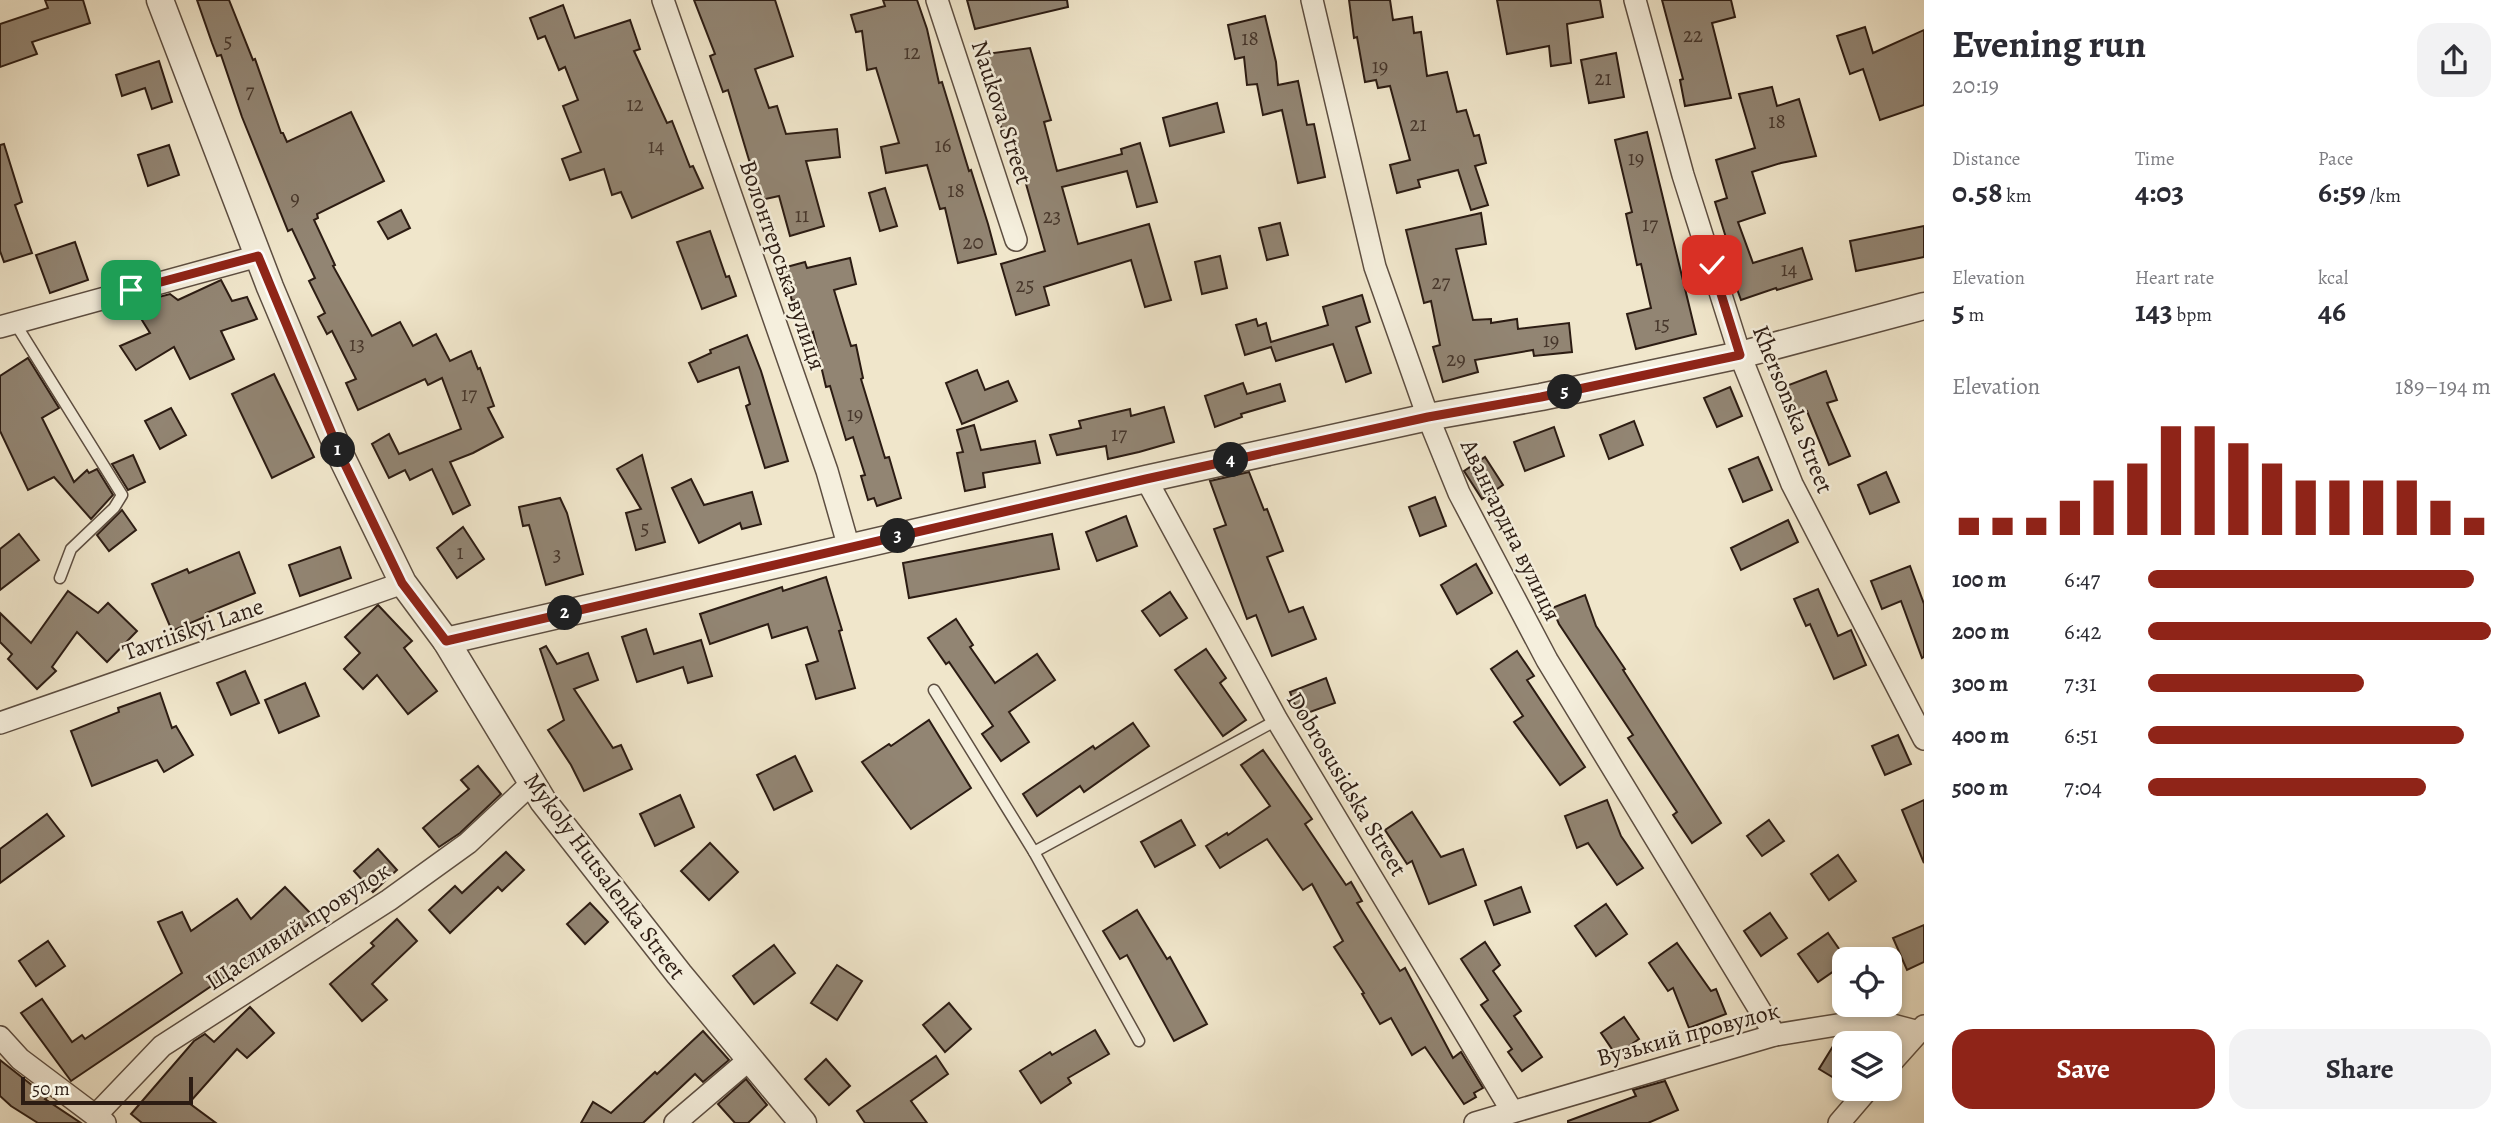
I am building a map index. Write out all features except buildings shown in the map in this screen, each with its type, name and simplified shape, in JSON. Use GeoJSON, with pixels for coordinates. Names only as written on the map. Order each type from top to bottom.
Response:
{"type":"FeatureCollection","features":[{"type":"Feature","properties":{"kind":"street","name":"Mykoly Hutsalenka Street"},"geometry":{"type":"LineString","coordinates":[[160,0],[258,256],[341,456],[402,583],[446,641],[532,783],[679,974],[803,1123]]}},
{"type":"Feature","properties":{"kind":"street","name":"Волонтерська вулиця"},"geometry":{"type":"LineString","coordinates":[[663,0],[827,471],[849,548]]}},
{"type":"Feature","properties":{"kind":"street","name":"Naukova Street"},"geometry":{"type":"LineString","coordinates":[[937,0],[1016,240]]}},
{"type":"Feature","properties":{"kind":"street","name":"Авангардна вулиця"},"geometry":{"type":"LineString","coordinates":[[1312,0],[1376,267],[1428,417],[1459,493],[1546,660],[1775,1035]]}},
{"type":"Feature","properties":{"kind":"street","name":"Khersonska Street"},"geometry":{"type":"LineString","coordinates":[[1635,0],[1683,175],[1740,355],[1792,484],[1924,739]]}},
{"type":"Feature","properties":{"kind":"street"},"geometry":{"type":"LineString","coordinates":[[7,325],[258,256]]}},
{"type":"Feature","properties":{"kind":"street"},"geometry":{"type":"LineString","coordinates":[[446,641],[1146,479],[1428,417],[1541,397],[1740,355],[1924,306]]}},
{"type":"Feature","properties":{"kind":"street","name":"Dobrosusidska Street"},"geometry":{"type":"LineString","coordinates":[[1146,479],[1278,720],[1513,1111]]}},
{"type":"Feature","properties":{"kind":"street","name":"Tavriiskyi Lane"},"geometry":{"type":"LineString","coordinates":[[0,723],[402,583]]}},
{"type":"Feature","properties":{"kind":"street","name":"Щасливий провулок"},"geometry":{"type":"LineString","coordinates":[[101,1119],[162,1046],[389,900],[468,843],[532,783]]}},
{"type":"Feature","properties":{"kind":"street","name":"Вузький провулок"},"geometry":{"type":"LineString","coordinates":[[1475,1123],[1775,1035],[1838,1025],[1885,1023],[1921,1029]]}},
{"type":"Feature","properties":{"kind":"street"},"geometry":{"type":"LineString","coordinates":[[1902,1050],[1921,1029]]}},
{"type":"Feature","properties":{"kind":"street"},"geometry":{"type":"LineString","coordinates":[[0,1037],[20,1059],[101,1119]]}},
{"type":"Feature","properties":{"kind":"street"},"geometry":{"type":"LineString","coordinates":[[676,1123],[750,1059]]}},
{"type":"Feature","properties":{"kind":"street"},"geometry":{"type":"LineString","coordinates":[[1839,1123],[1858,1101]]}},
{"type":"Feature","properties":{"kind":"lane"},"geometry":{"type":"LineString","coordinates":[[7,325],[122,495],[114,508],[71,549],[60,578]]}},
{"type":"Feature","properties":{"kind":"lane"},"geometry":{"type":"LineString","coordinates":[[934,690],[1034,852],[1139,1041]]}},
{"type":"Feature","properties":{"kind":"lane"},"geometry":{"type":"LineString","coordinates":[[1034,852],[1278,720]]}},
{"type":"Feature","properties":{"kind":"route"},"geometry":{"type":"LineString","coordinates":[[131,290],[258,256],[341,456],[402,583],[446,641],[1146,479],[1428,417],[1541,397],[1740,355],[1712,265]]}}]}
